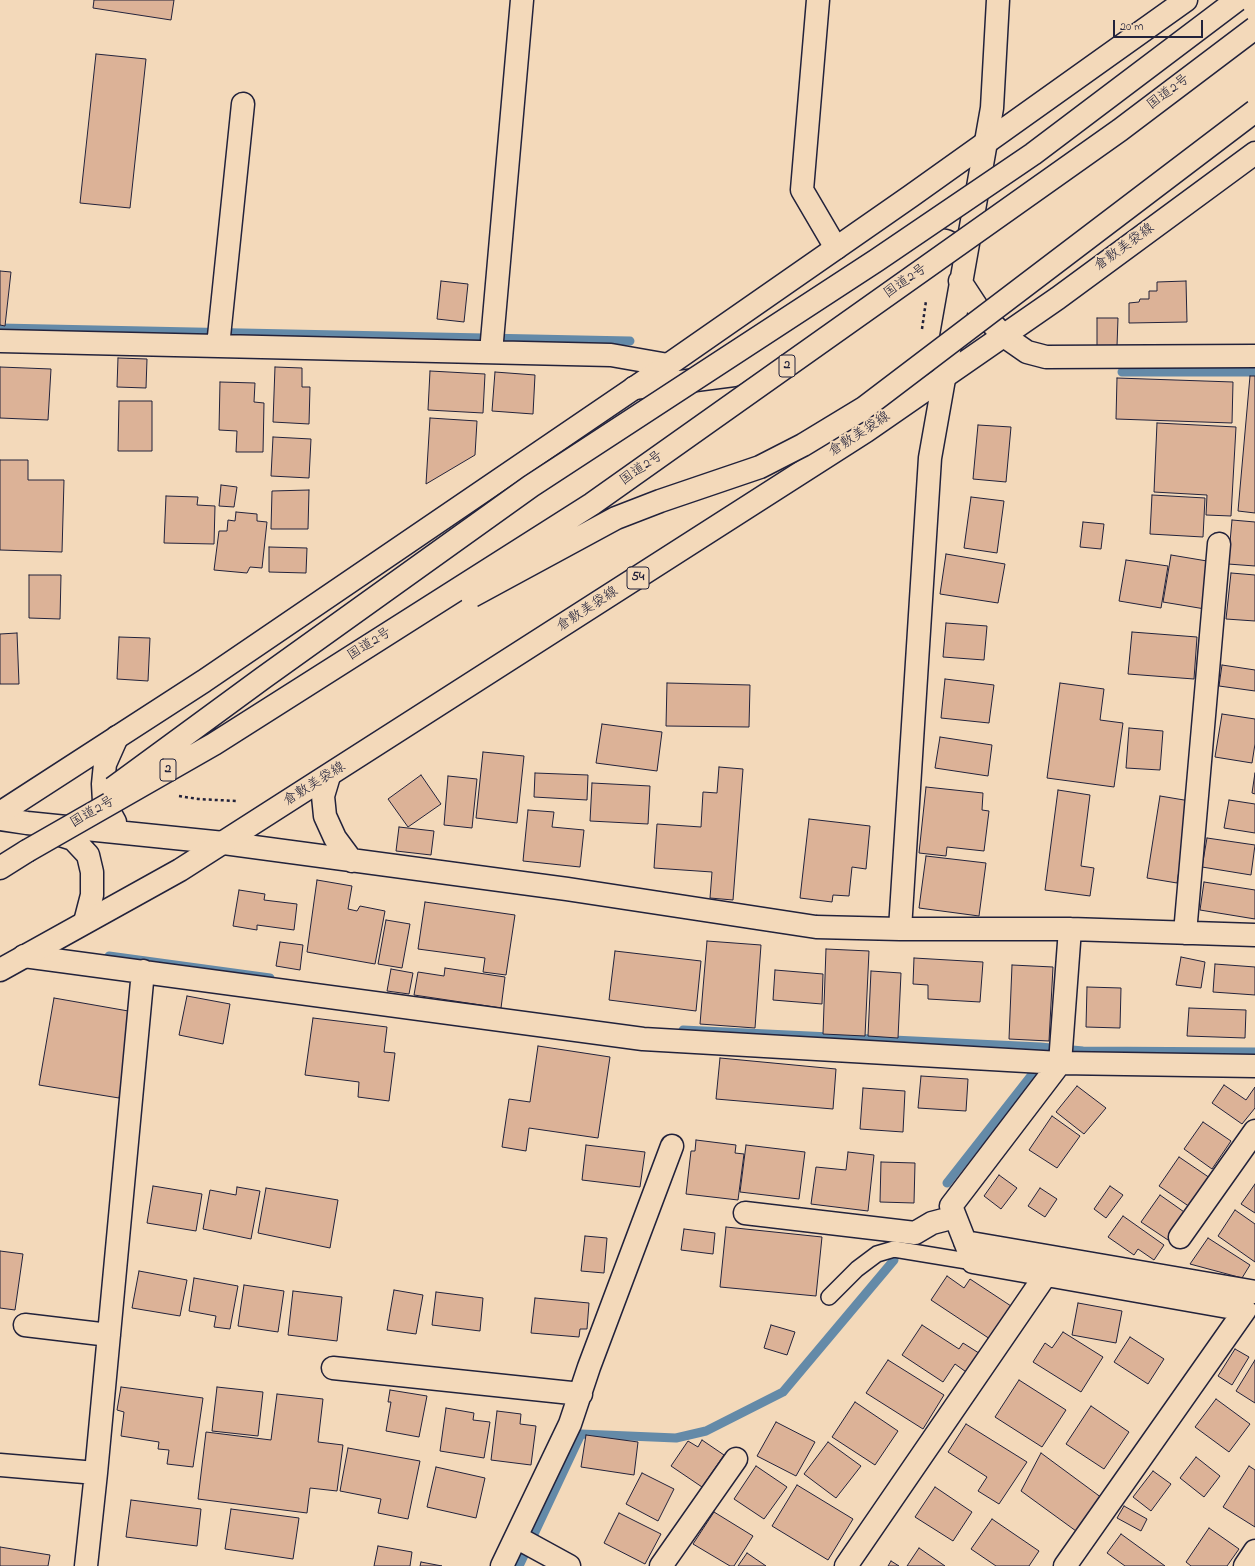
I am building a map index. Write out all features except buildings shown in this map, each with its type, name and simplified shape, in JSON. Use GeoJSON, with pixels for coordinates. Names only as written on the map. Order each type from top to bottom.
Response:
{"type":"FeatureCollection","features":[{"type":"Feature","properties":{"kind":"main road"},"geometry":{"type":"LineString","coordinates":[[492,343],[522,0]]}},
{"type":"Feature","properties":{"kind":"main road"},"geometry":{"type":"LineString","coordinates":[[818,0],[802,190],[836,248]]}},
{"type":"Feature","properties":{"kind":"main road"},"geometry":{"type":"LineString","coordinates":[[900,929],[930,458],[992,108],[998,0]]}},
{"type":"Feature","properties":{"kind":"main road"},"geometry":{"type":"LineString","coordinates":[[0,813],[204,681],[668,365],[1186,0]]}},
{"type":"Feature","properties":{"kind":"main road"},"geometry":{"type":"LineString","coordinates":[[27,851],[263,678],[532,486],[877,260],[1033,154],[1237,0]]}},
{"type":"Feature","properties":{"kind":"main road","name":"国道2号"},"geometry":{"type":"LineString","coordinates":[[0,868],[214,744],[592,504],[1120,130],[1255,28]]}},
{"type":"Feature","properties":{"kind":"main road"},"geometry":{"type":"LineString","coordinates":[[219,337],[243,104]]}},
{"type":"Feature","properties":{"kind":"main road"},"geometry":{"type":"LineString","coordinates":[[307,685],[616,518],[660,501],[760,467],[803,445],[864,408],[1255,111]]}},
{"type":"Feature","properties":{"kind":"main road","name":"倉敷美袋線"},"geometry":{"type":"LineString","coordinates":[[0,970],[180,870],[224,843],[866,431],[1058,298],[1255,152]]}},
{"type":"Feature","properties":{"kind":"main road"},"geometry":{"type":"LineString","coordinates":[[634,388],[734,375],[935,239],[952,244],[965,256]]}},
{"type":"Feature","properties":{"kind":"main road"},"geometry":{"type":"LineString","coordinates":[[960,282],[979,310],[1004,336],[1027,352],[1046,357],[1255,356]]}},
{"type":"Feature","properties":{"kind":"main road"},"geometry":{"type":"LineString","coordinates":[[0,341],[219,337],[492,343],[611,355],[668,365]]}},
{"type":"Feature","properties":{"kind":"main road"},"geometry":{"type":"LineString","coordinates":[[1184,933],[1219,544]]}},
{"type":"Feature","properties":{"kind":"main road"},"geometry":{"type":"LineString","coordinates":[[117,737],[105,764],[103,784],[104,802],[114,821],[131,833]]}},
{"type":"Feature","properties":{"kind":"main road"},"geometry":{"type":"LineString","coordinates":[[329,776],[323,796],[325,816],[335,838],[352,861]]}},
{"type":"Feature","properties":{"kind":"main road"},"geometry":{"type":"LineString","coordinates":[[0,819],[224,843],[567,889],[816,927],[900,929],[1070,929],[1255,935]]}},
{"type":"Feature","properties":{"kind":"main road"},"geometry":{"type":"LineString","coordinates":[[27,823],[73,840],[88,855],[92,872],[92,895],[85,922]]}},
{"type":"Feature","properties":{"kind":"main road"},"geometry":{"type":"LineString","coordinates":[[1065,1566],[1245,1310],[1045,1276],[973,1262],[951,1206],[1061,1055],[1070,929]]}},
{"type":"Feature","properties":{"kind":"main road"},"geometry":{"type":"LineString","coordinates":[[24,956],[643,1039],[1061,1055],[1255,1066]]}},
{"type":"Feature","properties":{"kind":"main road"},"geometry":{"type":"LineString","coordinates":[[86,1566],[143,971]]}},
{"type":"Feature","properties":{"kind":"main road"},"geometry":{"type":"LineString","coordinates":[[1180,1237],[1255,1131]]}},
{"type":"Feature","properties":{"kind":"main road"},"geometry":{"type":"LineString","coordinates":[[502,1566],[525,1541],[570,1424],[589,1367],[672,1146]]}},
{"type":"Feature","properties":{"kind":"main road"},"geometry":{"type":"LineString","coordinates":[[745,1213],[909,1242],[932,1223],[955,1217]]}},
{"type":"Feature","properties":{"kind":"main road"},"geometry":{"type":"LineString","coordinates":[[965,1242],[1255,1292]]}},
{"type":"Feature","properties":{"kind":"main road"},"geometry":{"type":"LineString","coordinates":[[846,1566],[1045,1276]]}},
{"type":"Feature","properties":{"kind":"main road"},"geometry":{"type":"LineString","coordinates":[[25,1325],[109,1335]]}},
{"type":"Feature","properties":{"kind":"main road"},"geometry":{"type":"LineString","coordinates":[[333,1368],[581,1394]]}},
{"type":"Feature","properties":{"kind":"main road"},"geometry":{"type":"LineString","coordinates":[[661,1566],[736,1459]]}},
{"type":"Feature","properties":{"kind":"main road"},"geometry":{"type":"LineString","coordinates":[[0,1465],[96,1473]]}},
{"type":"Feature","properties":{"kind":"main road"},"geometry":{"type":"LineString","coordinates":[[525,1541],[569,1566]]}},
{"type":"Feature","properties":{"kind":"main road"},"geometry":{"type":"LineString","coordinates":[[1245,1566],[1255,1551]]}},
{"type":"Feature","properties":{"kind":"lane"},"geometry":{"type":"LineString","coordinates":[[829,1297],[857,1269],[877,1254],[894,1249],[909,1242],[973,1262]]}},
{"type":"Feature","properties":{"kind":"waterway"},"geometry":{"type":"LineString","coordinates":[[0,328],[630,341]]}},
{"type":"Feature","properties":{"kind":"waterway"},"geometry":{"type":"LineString","coordinates":[[1122,372],[1255,372]]}},
{"type":"Feature","properties":{"kind":"waterway"},"geometry":{"type":"LineString","coordinates":[[109,956],[270,978]]}},
{"type":"Feature","properties":{"kind":"waterway"},"geometry":{"type":"LineString","coordinates":[[683,1030],[1040,1047],[1083,1051],[1255,1052]]}},
{"type":"Feature","properties":{"kind":"waterway"},"geometry":{"type":"LineString","coordinates":[[947,1183],[1034,1072]]}},
{"type":"Feature","properties":{"kind":"waterway"},"geometry":{"type":"LineString","coordinates":[[519,1566],[581,1434],[676,1438],[706,1431],[783,1392],[894,1260]]}}]}
